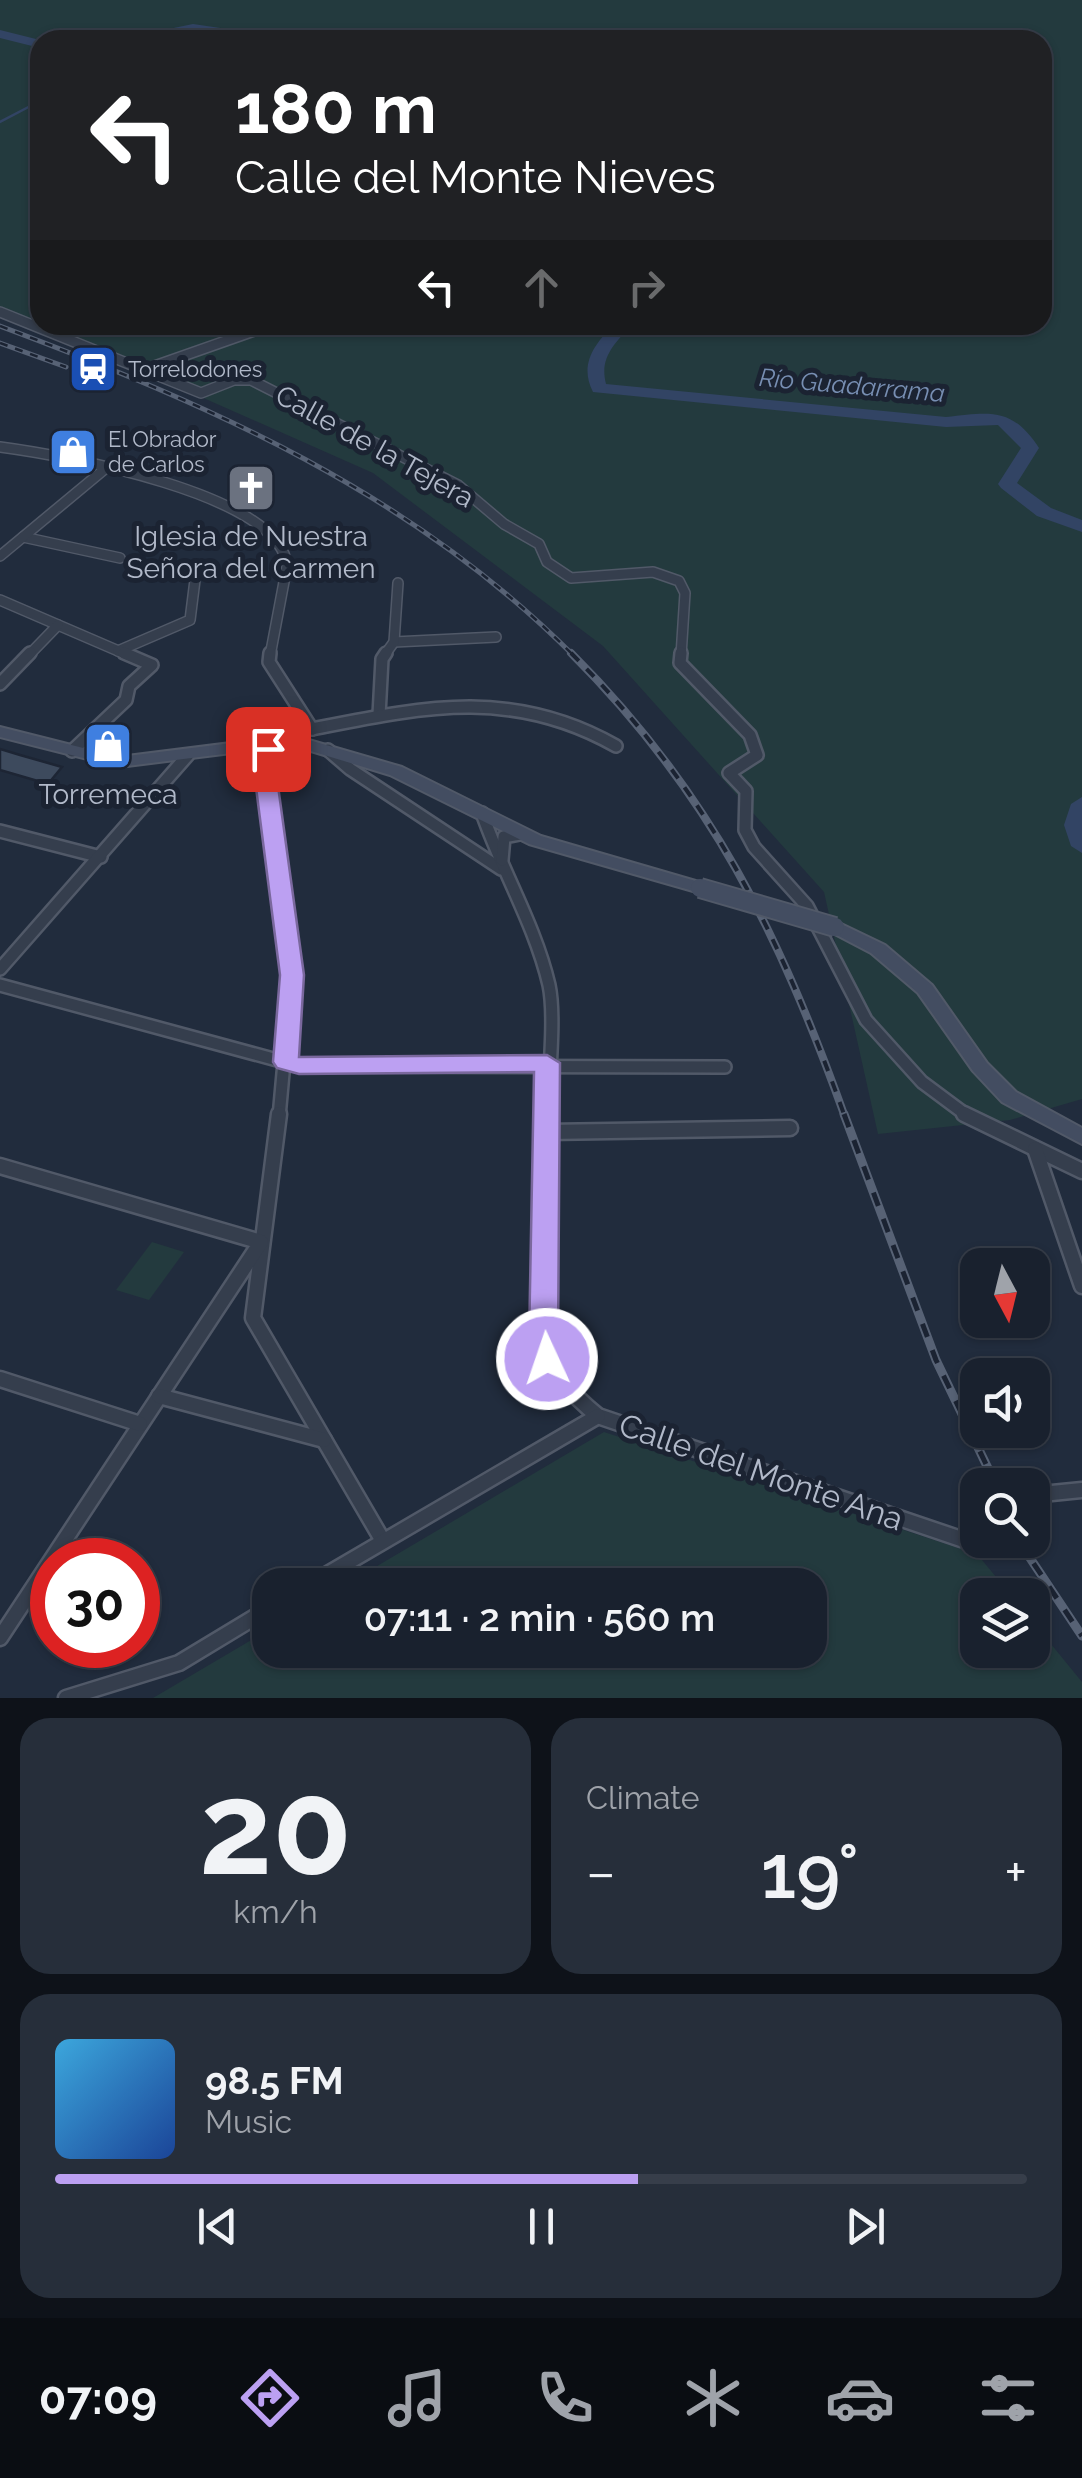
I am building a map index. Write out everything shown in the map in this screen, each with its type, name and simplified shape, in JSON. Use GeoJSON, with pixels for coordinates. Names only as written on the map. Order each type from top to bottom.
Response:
{"type":"FeatureCollection","features":[{"type":"Feature","properties":{"kind":"main road"},"geometry":{"type":"LineString","coordinates":[[0,732],[119,762],[307,736],[327,749],[396,771],[520,834],[577,855],[835,928],[878,950],[925,989],[980,1067],[1010,1097],[1082,1137]]}},
{"type":"Feature","properties":{"kind":"street","name":"Calle de la Tejera"},"geometry":{"type":"LineString","coordinates":[[0,312],[30,324]]}},
{"type":"Feature","properties":{"kind":"street","name":"Calle de la Tejera"},"geometry":{"type":"LineString","coordinates":[[59,335],[201,392],[234,380],[251,380],[458,485],[504,524],[538,544],[547,562],[571,578],[652,570],[674,574],[685,593],[680,663],[750,735],[757,755],[729,773],[746,791],[745,830],[754,847],[806,906],[866,1020],[922,1082],[956,1110],[1082,1171]]}},
{"type":"Feature","properties":{"kind":"street"},"geometry":{"type":"LineString","coordinates":[[146,369],[243,335]]}},
{"type":"Feature","properties":{"kind":"street"},"geometry":{"type":"LineString","coordinates":[[0,447],[43,452],[185,488],[228,508],[270,536],[287,560],[269,662],[307,736],[379,715],[439,706],[492,706],[567,718],[588,726],[616,746]]}},
{"type":"Feature","properties":{"kind":"street"},"geometry":{"type":"LineString","coordinates":[[0,556],[6,546],[23,537],[106,468]]}},
{"type":"Feature","properties":{"kind":"street"},"geometry":{"type":"LineString","coordinates":[[23,537],[120,558]]}},
{"type":"Feature","properties":{"kind":"street"},"geometry":{"type":"LineString","coordinates":[[118,651],[190,620],[194,580]]}},
{"type":"Feature","properties":{"kind":"street"},"geometry":{"type":"LineString","coordinates":[[379,715],[382,659],[394,642],[398,584]]}},
{"type":"Feature","properties":{"kind":"street"},"geometry":{"type":"LineString","coordinates":[[0,600],[152,665],[129,686],[126,700],[72,751]]}},
{"type":"Feature","properties":{"kind":"street"},"geometry":{"type":"LineString","coordinates":[[0,684],[58,625]]}},
{"type":"Feature","properties":{"kind":"street"},"geometry":{"type":"LineString","coordinates":[[394,642],[496,637]]}},
{"type":"Feature","properties":{"kind":"street"},"geometry":{"type":"LineString","coordinates":[[272,743],[264,764],[292,975],[286,1062],[253,1318],[383,1541]]}},
{"type":"Feature","properties":{"kind":"street","name":"Calle del Monte Ana"},"geometry":{"type":"LineString","coordinates":[[327,749],[350,769],[501,870]]}},
{"type":"Feature","properties":{"kind":"street"},"geometry":{"type":"LineString","coordinates":[[0,968],[188,755]]}},
{"type":"Feature","properties":{"kind":"street","name":"Calle del Monte Ana"},"geometry":{"type":"LineString","coordinates":[[482,813],[501,870],[516,891],[550,988],[544,1342],[547,1359],[557,1376],[576,1399],[598,1416],[960,1540]]}},
{"type":"Feature","properties":{"kind":"street"},"geometry":{"type":"LineString","coordinates":[[0,831],[101,857]]}},
{"type":"Feature","properties":{"kind":"street"},"geometry":{"type":"LineString","coordinates":[[501,870],[504,837],[520,834]]}},
{"type":"Feature","properties":{"kind":"street"},"geometry":{"type":"LineString","coordinates":[[0,986],[299,1066],[547,1063],[725,1067]]}},
{"type":"Feature","properties":{"kind":"street"},"geometry":{"type":"LineString","coordinates":[[548,1132],[790,1128]]}},
{"type":"Feature","properties":{"kind":"street"},"geometry":{"type":"LineString","coordinates":[[1035,1149],[1082,1286]]}},
{"type":"Feature","properties":{"kind":"street"},"geometry":{"type":"LineString","coordinates":[[0,1166],[260,1242]]}},
{"type":"Feature","properties":{"kind":"street"},"geometry":{"type":"LineString","coordinates":[[0,1638],[260,1242]]}},
{"type":"Feature","properties":{"kind":"street"},"geometry":{"type":"LineString","coordinates":[[0,1379],[140,1424]]}},
{"type":"Feature","properties":{"kind":"street"},"geometry":{"type":"LineString","coordinates":[[159,1396],[324,1440]]}},
{"type":"Feature","properties":{"kind":"street"},"geometry":{"type":"LineString","coordinates":[[338,1568],[598,1416]]}},
{"type":"Feature","properties":{"kind":"street"},"geometry":{"type":"LineString","coordinates":[[1050,1493],[1082,1490]]}},
{"type":"Feature","properties":{"kind":"street"},"geometry":{"type":"LineString","coordinates":[[66,1698],[179,1663],[252,1619]]}},
{"type":"Feature","properties":{"kind":"green space"},"geometry":{"type":"Polygon","coordinates":[[[0,0],[1082,0],[1082,1099],[1010,1120],[878,1134],[824,892],[603,646],[373,473],[61,335],[1052,335],[1052,30],[30,30],[30,321],[0,308],[0,0]]]}},
{"type":"Feature","properties":{"kind":"green space"},"geometry":{"type":"Polygon","coordinates":[[[152,1242],[184,1252],[149,1300],[116,1290],[152,1242]]]}},
{"type":"Feature","properties":{"kind":"green space"},"geometry":{"type":"Polygon","coordinates":[[[604,1432],[960,1548],[960,1558],[980,1558],[997,1578],[960,1578],[960,1668],[1050,1668],[1050,1643],[1082,1682],[1082,1698],[153,1698],[252,1640],[252,1668],[827,1668],[827,1568],[374,1568],[604,1432]]]}},
{"type":"Feature","properties":{"kind":"building"},"geometry":{"type":"Polygon","coordinates":[[[0,749],[62,767],[48,784],[0,770],[0,749]]]}},
{"type":"Feature","properties":{"kind":"waterway","name":"Río Guadarrama"},"geometry":{"type":"LineString","coordinates":[[177,30],[212,30]]}},
{"type":"Feature","properties":{"kind":"waterway","name":"Río Guadarrama"},"geometry":{"type":"LineString","coordinates":[[0,34],[30,42]]}},
{"type":"Feature","properties":{"kind":"waterway"},"geometry":{"type":"LineString","coordinates":[[0,122],[30,106]]}},
{"type":"Feature","properties":{"kind":"waterway","name":"Río Guadarrama"},"geometry":{"type":"LineString","coordinates":[[614,335],[596,361],[599,388],[946,422],[985,418],[1005,421],[1030,448],[1007,484],[1044,512],[1082,526]]}},
{"type":"Feature","properties":{"kind":"waterway","name":"Río Guadarrama"},"geometry":{"type":"LineString","coordinates":[[1082,804],[1075,825],[1082,846]]}},
{"type":"Feature","properties":{"kind":"railway"},"geometry":{"type":"LineString","coordinates":[[0,326],[232,422],[377,501],[446,547],[511,598],[572,655]]}},
{"type":"Feature","properties":{"kind":"railway"},"geometry":{"type":"LineString","coordinates":[[0,343],[66,367]]}},
{"type":"Feature","properties":{"kind":"railway"},"geometry":{"type":"LineString","coordinates":[[572,655],[664,759],[736,868],[794,987],[845,1117]]}},
{"type":"Feature","properties":{"kind":"railway"},"geometry":{"type":"LineString","coordinates":[[844,1114],[936,1360],[988,1468]]}},
{"type":"Feature","properties":{"kind":"railway"},"geometry":{"type":"LineString","coordinates":[[1030,1558],[1082,1636]]}},
{"type":"Feature","properties":{"kind":"place","name":"Torrelodones"},"geometry":{"type":"Point","coordinates":[93,369]}},
{"type":"Feature","properties":{"kind":"place","name":"El Obrador de Carlos"},"geometry":{"type":"Point","coordinates":[73,452]}},
{"type":"Feature","properties":{"kind":"place","name":"Iglesia de Nuestra Señora del Carmen"},"geometry":{"type":"Point","coordinates":[251,488]}},
{"type":"Feature","properties":{"kind":"place","name":"Torremeca"},"geometry":{"type":"Point","coordinates":[108,746]}},
{"type":"Feature","properties":{"kind":"route"},"geometry":{"type":"LineString","coordinates":[[268,749],[264,764],[292,975],[286,1062],[299,1066],[547,1063],[547,1359]]}}]}
